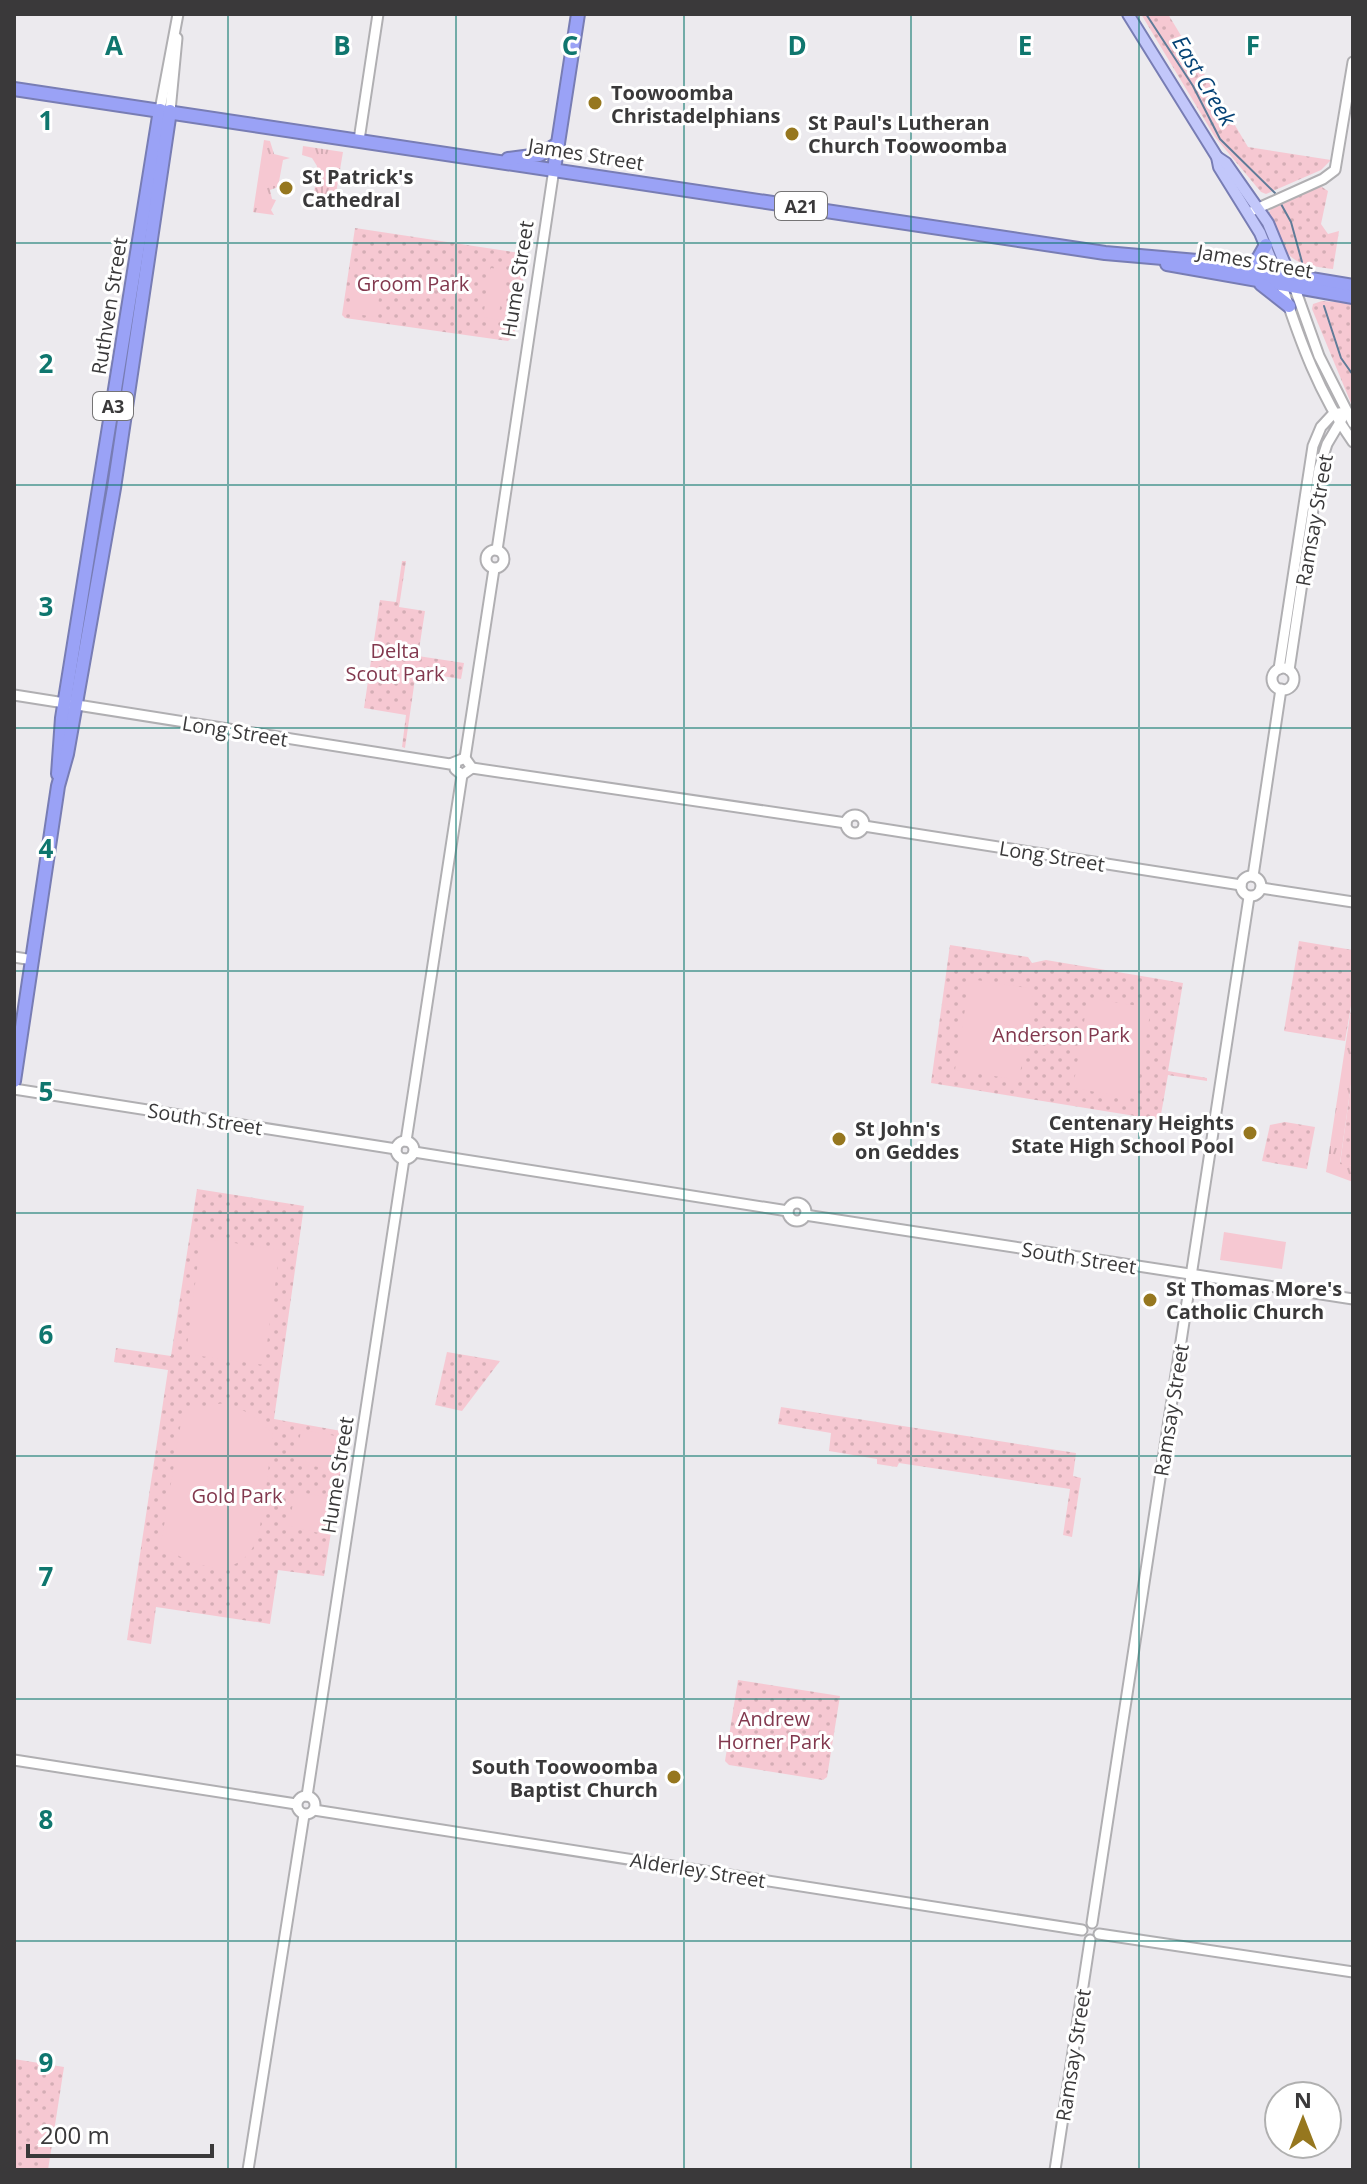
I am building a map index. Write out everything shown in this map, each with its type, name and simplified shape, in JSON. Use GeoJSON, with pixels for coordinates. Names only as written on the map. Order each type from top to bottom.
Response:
{"type":"FeatureCollection","features":[{"type":"Feature","properties":{"kind":"highway","name":"Hume Street"},"geometry":{"type":"LineString","coordinates":[[554,169],[578,14]]}},
{"type":"Feature","properties":{"kind":"highway","name":"James Street"},"geometry":{"type":"LineString","coordinates":[[14,89],[1152,259],[1246,268],[1353,297]]}},
{"type":"Feature","properties":{"kind":"highway","name":"Ruthven Street"},"geometry":{"type":"LineString","coordinates":[[14,1081],[58,786],[58,753],[70,704],[165,110]]}},
{"type":"Feature","properties":{"kind":"highway"},"geometry":{"type":"LineString","coordinates":[[501,161],[539,155],[558,144]]}},
{"type":"Feature","properties":{"kind":"highway"},"geometry":{"type":"LineString","coordinates":[[1246,268],[1258,259],[1266,245]]}},
{"type":"Feature","properties":{"kind":"highway","name":"James Street"},"geometry":{"type":"LineString","coordinates":[[1152,259],[1258,282],[1353,286]]}},
{"type":"Feature","properties":{"kind":"highway"},"geometry":{"type":"LineString","coordinates":[[1258,282],[1289,306]]}},
{"type":"Feature","properties":{"kind":"main road"},"geometry":{"type":"LineString","coordinates":[[1128,14],[1217,157],[1219,167],[1253,210],[1286,281]]}},
{"type":"Feature","properties":{"kind":"main road"},"geometry":{"type":"LineString","coordinates":[[1253,210],[1266,245],[1286,281]]}},
{"type":"Feature","properties":{"kind":"street"},"geometry":{"type":"LineString","coordinates":[[359,140],[378,14]]}},
{"type":"Feature","properties":{"kind":"street","name":"Ruthven Street"},"geometry":{"type":"LineString","coordinates":[[165,110],[178,18]]}},
{"type":"Feature","properties":{"kind":"street"},"geometry":{"type":"LineString","coordinates":[[1253,210],[1323,179],[1335,170],[1353,62]]}},
{"type":"Feature","properties":{"kind":"street","name":"Hume Street"},"geometry":{"type":"LineString","coordinates":[[460,761],[494,569],[487,564],[486,556],[497,550],[554,169]]}},
{"type":"Feature","properties":{"kind":"street"},"geometry":{"type":"LineString","coordinates":[[1286,281],[1289,306],[1333,414],[1353,443]]}},
{"type":"Feature","properties":{"kind":"street"},"geometry":{"type":"LineString","coordinates":[[1286,281],[1353,423]]}},
{"type":"Feature","properties":{"kind":"street"},"geometry":{"type":"LineString","coordinates":[[1333,414],[1346,412]]}},
{"type":"Feature","properties":{"kind":"street","name":"Ramsay Street"},"geometry":{"type":"LineString","coordinates":[[1284,669],[1317,481],[1327,444],[1346,412]]}},
{"type":"Feature","properties":{"kind":"street","name":"Ramsay Street"},"geometry":{"type":"LineString","coordinates":[[1284,669],[1313,446],[1321,427],[1333,414]]}},
{"type":"Feature","properties":{"kind":"street"},"geometry":{"type":"LineString","coordinates":[[1327,444],[1340,440],[1353,443]]}},
{"type":"Feature","properties":{"kind":"street"},"geometry":{"type":"LineString","coordinates":[[1284,669],[1293,682],[1281,689],[1272,680],[1284,669]]}},
{"type":"Feature","properties":{"kind":"street"},"geometry":{"type":"LineString","coordinates":[[1253,876],[1281,689]]}},
{"type":"Feature","properties":{"kind":"street","name":"Long Street"},"geometry":{"type":"LineString","coordinates":[[14,695],[354,750],[460,761]]}},
{"type":"Feature","properties":{"kind":"street"},"geometry":{"type":"LineString","coordinates":[[406,1141],[462,775],[472,768],[460,761],[457,772],[462,775]]}},
{"type":"Feature","properties":{"kind":"street","name":"Long Street"},"geometry":{"type":"LineString","coordinates":[[472,768],[846,823],[849,817],[856,815],[862,818],[864,826],[1241,885]]}},
{"type":"Feature","properties":{"kind":"street"},"geometry":{"type":"LineString","coordinates":[[1253,876],[1261,888],[1257,895],[1249,897],[1243,893],[1241,885],[1244,879],[1253,876]]}},
{"type":"Feature","properties":{"kind":"street"},"geometry":{"type":"LineString","coordinates":[[1261,888],[1353,902]]}},
{"type":"Feature","properties":{"kind":"street","name":"Ramsay Street"},"geometry":{"type":"LineString","coordinates":[[1092,1923],[1249,897]]}},
{"type":"Feature","properties":{"kind":"street"},"geometry":{"type":"LineString","coordinates":[[14,957],[33,960]]}},
{"type":"Feature","properties":{"kind":"street","name":"South Street"},"geometry":{"type":"LineString","coordinates":[[14,1089],[396,1149]]}},
{"type":"Feature","properties":{"kind":"street"},"geometry":{"type":"LineString","coordinates":[[406,1141],[412,1145],[414,1152],[404,1159],[396,1149],[399,1143],[406,1141]]}},
{"type":"Feature","properties":{"kind":"street","name":"South Street"},"geometry":{"type":"LineString","coordinates":[[414,1152],[788,1211],[798,1204],[805,1208],[805,1215],[1353,1299]]}},
{"type":"Feature","properties":{"kind":"street","name":"Hume Street"},"geometry":{"type":"LineString","coordinates":[[307,1796],[404,1159]]}},
{"type":"Feature","properties":{"kind":"street"},"geometry":{"type":"LineString","coordinates":[[14,1760],[296,1804],[307,1796],[313,1800],[314,1810],[304,1815]]}},
{"type":"Feature","properties":{"kind":"street"},"geometry":{"type":"LineString","coordinates":[[248,2170],[304,1815],[296,1804]]}},
{"type":"Feature","properties":{"kind":"street","name":"Alderley Street"},"geometry":{"type":"LineString","coordinates":[[314,1810],[1082,1930]]}},
{"type":"Feature","properties":{"kind":"street"},"geometry":{"type":"LineString","coordinates":[[1094,1937],[1099,1928],[1092,1923],[1082,1930],[1094,1937],[1353,1972]]}},
{"type":"Feature","properties":{"kind":"street","name":"Ramsay Street"},"geometry":{"type":"LineString","coordinates":[[1055,2170],[1094,1937]]}},
{"type":"Feature","properties":{"kind":"green space"},"geometry":{"type":"Polygon","coordinates":[[[1141,14],[1168,14],[1248,147],[1331,160],[1321,170],[1266,194],[1261,192],[1215,137],[1141,14]]]}},
{"type":"Feature","properties":{"kind":"green space"},"geometry":{"type":"Polygon","coordinates":[[[264,140],[270,141],[274,154],[290,158],[283,160],[278,187],[270,190],[272,199],[276,200],[271,210],[274,215],[253,212],[264,140]]]}},
{"type":"Feature","properties":{"kind":"green space"},"geometry":{"type":"Polygon","coordinates":[[[303,146],[343,152],[335,199],[314,195],[317,166],[312,158],[302,155],[303,146]]]}},
{"type":"Feature","properties":{"kind":"green space"},"geometry":{"type":"Polygon","coordinates":[[[1319,185],[1328,191],[1321,224],[1328,234],[1339,231],[1333,269],[1305,264],[1289,255],[1269,213],[1272,206],[1319,185]]]}},
{"type":"Feature","properties":{"kind":"green space","name":"Groom Park"},"geometry":{"type":"Polygon","coordinates":[[[355,228],[527,254],[514,336],[508,341],[345,318],[342,315],[355,228]]]}},
{"type":"Feature","properties":{"kind":"green space"},"geometry":{"type":"Polygon","coordinates":[[[491,268],[506,270],[498,320],[483,317],[491,268]]]}},
{"type":"Feature","properties":{"kind":"green space"},"geometry":{"type":"Polygon","coordinates":[[[354,280],[381,285],[376,317],[349,313],[354,280]]]}},
{"type":"Feature","properties":{"kind":"green space"},"geometry":{"type":"Polygon","coordinates":[[[1322,301],[1351,303],[1353,308],[1353,408],[1312,309],[1313,304],[1322,301]]]}},
{"type":"Feature","properties":{"kind":"green space","name":"Delta Scout Park"},"geometry":{"type":"Polygon","coordinates":[[[402,561],[406,561],[399,607],[425,611],[418,656],[464,663],[461,679],[416,672],[405,748],[402,747],[406,715],[364,708],[380,600],[396,602],[402,561]]]}},
{"type":"Feature","properties":{"kind":"green space"},"geometry":{"type":"Polygon","coordinates":[[[1299,941],[1353,950],[1353,994],[1345,1041],[1284,1031],[1299,941]]]}},
{"type":"Feature","properties":{"kind":"green space","name":"Anderson Park"},"geometry":{"type":"Polygon","coordinates":[[[950,945],[1028,957],[1032,963],[1046,960],[1183,983],[1168,1071],[1207,1078],[1207,1081],[1168,1075],[1160,1120],[931,1083],[950,945]]]}},
{"type":"Feature","properties":{"kind":"green space"},"geometry":{"type":"Polygon","coordinates":[[[970,979],[1034,989],[1019,1080],[955,1070],[970,979]]]}},
{"type":"Feature","properties":{"kind":"green space"},"geometry":{"type":"Polygon","coordinates":[[[1088,998],[1151,1008],[1136,1099],[1073,1088],[1088,998]]]}},
{"type":"Feature","properties":{"kind":"green space"},"geometry":{"type":"Polygon","coordinates":[[[1351,1009],[1353,1070],[1340,1163],[1353,1166],[1353,1182],[1326,1172],[1351,1009]]]}},
{"type":"Feature","properties":{"kind":"green space"},"geometry":{"type":"Polygon","coordinates":[[[1353,1070],[1353,1166],[1340,1164],[1353,1070]]]}},
{"type":"Feature","properties":{"kind":"green space"},"geometry":{"type":"Polygon","coordinates":[[[1285,1122],[1315,1127],[1307,1169],[1262,1161],[1270,1125],[1285,1122]]]}},
{"type":"Feature","properties":{"kind":"green space","name":"Gold Park"},"geometry":{"type":"Polygon","coordinates":[[[197,1189],[304,1206],[274,1419],[347,1432],[324,1576],[278,1570],[270,1624],[156,1607],[151,1644],[127,1640],[168,1370],[114,1362],[116,1348],[171,1356],[197,1189]]]}},
{"type":"Feature","properties":{"kind":"green space"},"geometry":{"type":"Polygon","coordinates":[[[1224,1232],[1286,1242],[1282,1269],[1220,1260],[1224,1232]]]}},
{"type":"Feature","properties":{"kind":"green space"},"geometry":{"type":"Polygon","coordinates":[[[201,1238],[280,1250],[264,1365],[186,1354],[201,1238]]]}},
{"type":"Feature","properties":{"kind":"green space"},"geometry":{"type":"Polygon","coordinates":[[[447,1352],[500,1361],[462,1411],[435,1405],[447,1352]]]}},
{"type":"Feature","properties":{"kind":"green space"},"geometry":{"type":"Polygon","coordinates":[[[224,1403],[249,1413],[273,1433],[264,1507],[254,1545],[246,1557],[235,1564],[209,1567],[183,1558],[161,1544],[183,1410],[224,1403]]]}},
{"type":"Feature","properties":{"kind":"green space"},"geometry":{"type":"Polygon","coordinates":[[[781,1407],[1076,1453],[1073,1476],[1081,1478],[1072,1537],[1063,1535],[1070,1489],[899,1463],[897,1467],[877,1464],[877,1459],[829,1451],[831,1433],[778,1424],[781,1407]]]}},
{"type":"Feature","properties":{"kind":"green space"},"geometry":{"type":"Polygon","coordinates":[[[301,1430],[336,1436],[331,1469],[296,1463],[301,1430]]]}},
{"type":"Feature","properties":{"kind":"green space"},"geometry":{"type":"Polygon","coordinates":[[[295,1491],[329,1498],[323,1534],[289,1526],[295,1491]]]}},
{"type":"Feature","properties":{"kind":"green space","name":"Andrew Horner Park"},"geometry":{"type":"Polygon","coordinates":[[[738,1680],[840,1696],[827,1777],[823,1780],[729,1765],[725,1761],[738,1680]]]}},
{"type":"Feature","properties":{"kind":"green space"},"geometry":{"type":"Polygon","coordinates":[[[14,2059],[64,2067],[48,2170],[14,2170],[14,2059]]]}},
{"type":"Feature","properties":{"kind":"waterway","name":"East Creek"},"geometry":{"type":"LineString","coordinates":[[1146,14],[1193,86],[1220,139],[1275,193]]}},
{"type":"Feature","properties":{"kind":"waterway","name":"East Creek"},"geometry":{"type":"LineString","coordinates":[[1281,204],[1291,222],[1302,262]]}},
{"type":"Feature","properties":{"kind":"waterway","name":"East Creek"},"geometry":{"type":"LineString","coordinates":[[1324,306],[1341,358],[1353,375]]}},
{"type":"Feature","properties":{"kind":"place","name":"Toowoomba Christadelphians"},"geometry":{"type":"Point","coordinates":[595,103]}},
{"type":"Feature","properties":{"kind":"place","name":"St Paul's Lutheran Church Toowoomba"},"geometry":{"type":"Point","coordinates":[792,134]}},
{"type":"Feature","properties":{"kind":"place","name":"St Patrick's Cathedral"},"geometry":{"type":"Point","coordinates":[286,188]}},
{"type":"Feature","properties":{"kind":"place","name":"Centenary Heights State High School Pool"},"geometry":{"type":"Point","coordinates":[1250,1133]}},
{"type":"Feature","properties":{"kind":"place","name":"St John's on Geddes"},"geometry":{"type":"Point","coordinates":[839,1139]}},
{"type":"Feature","properties":{"kind":"place","name":"St Thomas More's Catholic Church"},"geometry":{"type":"Point","coordinates":[1150,1300]}},
{"type":"Feature","properties":{"kind":"place","name":"South Toowoomba Baptist Church"},"geometry":{"type":"Point","coordinates":[674,1777]}}]}
